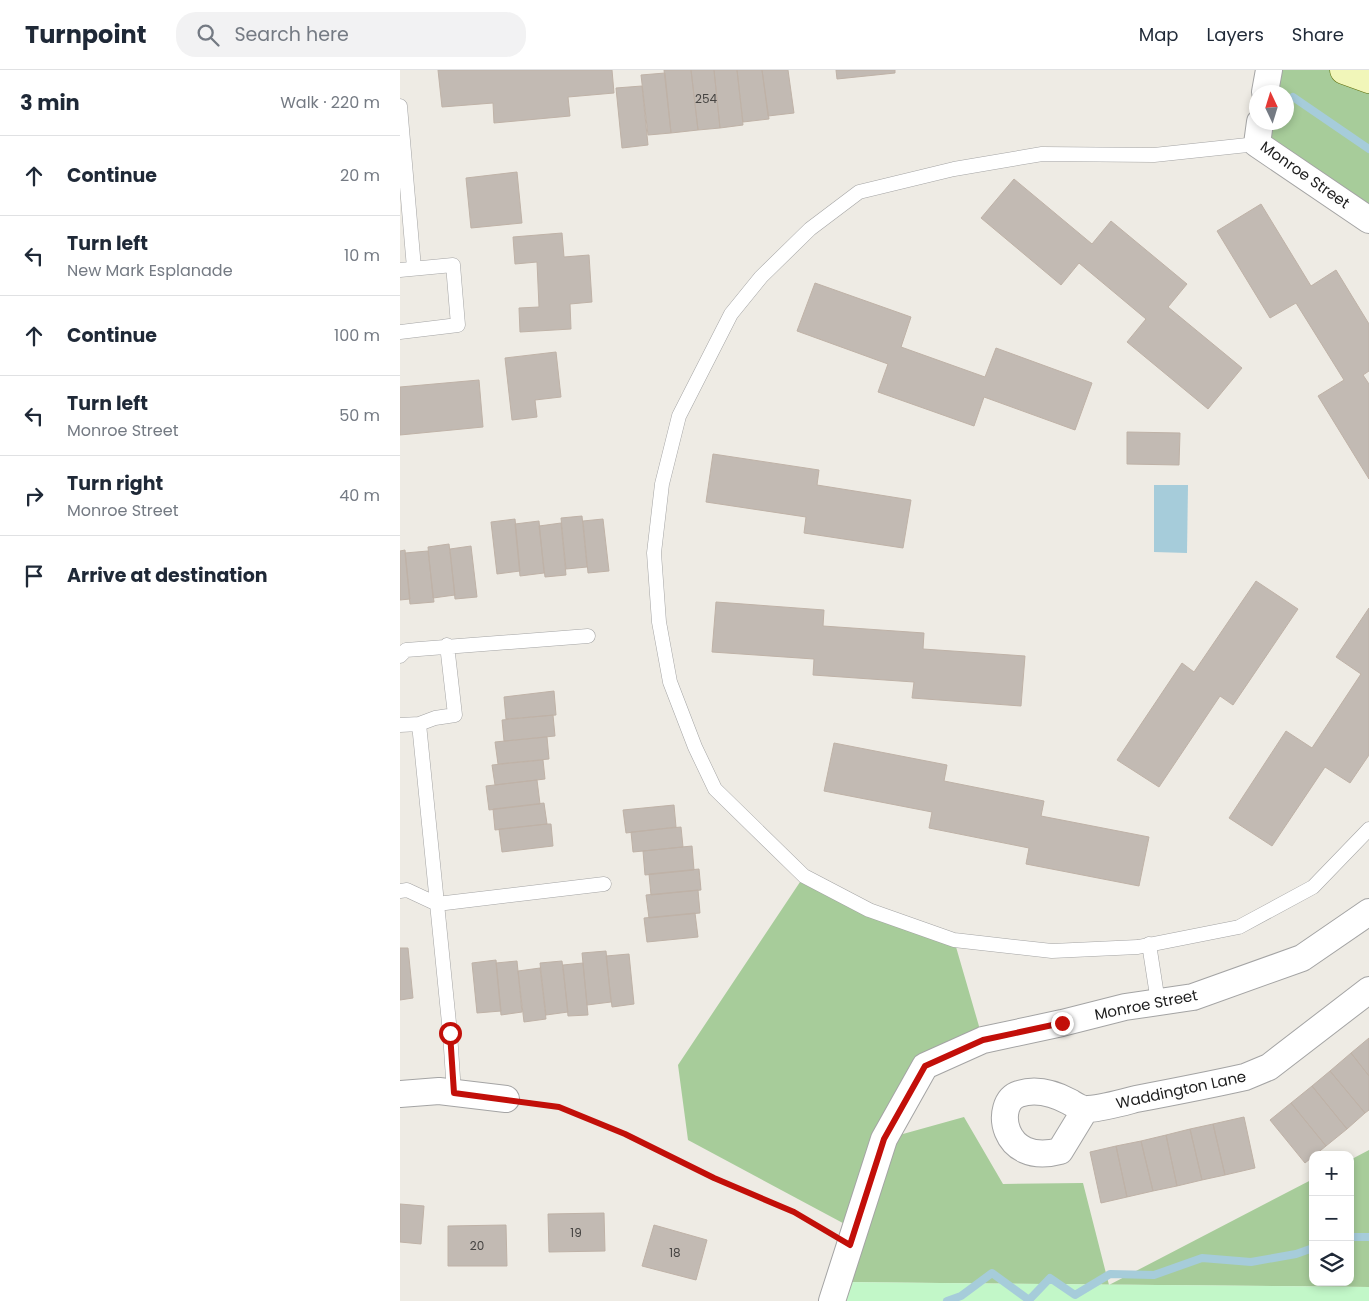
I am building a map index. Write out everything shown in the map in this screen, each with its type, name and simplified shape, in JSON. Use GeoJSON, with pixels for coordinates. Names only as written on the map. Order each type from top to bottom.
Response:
{"type":"FeatureCollection","features":[{"type":"Feature","properties":{"kind":"street"},"geometry":{"type":"LineString","coordinates":[[1266,85],[1269,70]]}},
{"type":"Feature","properties":{"kind":"street"},"geometry":{"type":"LineString","coordinates":[[1344,70],[1369,80]]}},
{"type":"Feature","properties":{"kind":"street","name":"Monroe Street"},"geometry":{"type":"LineString","coordinates":[[1258,133],[1369,220]]}},
{"type":"Feature","properties":{"kind":"street","name":"Monroe Street"},"geometry":{"type":"LineString","coordinates":[[832,1301],[884,1139],[925,1066],[983,1040],[1125,1007],[1193,997],[1302,958],[1369,912]]}},
{"type":"Feature","properties":{"kind":"street","name":"Waddington Lane"},"geometry":{"type":"LineString","coordinates":[[1085,1110],[1245,1077],[1269,1067],[1369,990]]}},
{"type":"Feature","properties":{"kind":"street"},"geometry":{"type":"LineString","coordinates":[[400,1094],[439,1091],[506,1099]]}},
{"type":"Feature","properties":{"kind":"lane"},"geometry":{"type":"LineString","coordinates":[[400,106],[414,268]]}},
{"type":"Feature","properties":{"kind":"lane"},"geometry":{"type":"LineString","coordinates":[[1258,133],[1154,155],[1042,154],[954,169],[859,192],[810,229],[761,277],[732,314],[679,416],[662,484],[654,553],[659,622],[670,682],[695,747],[715,789],[804,876],[869,910],[954,940],[1052,951],[1149,944],[1239,927],[1313,887],[1369,829]]}},
{"type":"Feature","properties":{"kind":"lane"},"geometry":{"type":"LineString","coordinates":[[400,270],[453,265],[458,325],[400,332]]}},
{"type":"Feature","properties":{"kind":"lane"},"geometry":{"type":"LineString","coordinates":[[400,656],[406,650],[447,645],[588,636]]}},
{"type":"Feature","properties":{"kind":"lane"},"geometry":{"type":"LineString","coordinates":[[400,726],[419,724],[435,718],[455,715],[447,645]]}},
{"type":"Feature","properties":{"kind":"lane"},"geometry":{"type":"LineString","coordinates":[[419,724],[450,1033],[454,1093]]}},
{"type":"Feature","properties":{"kind":"lane"},"geometry":{"type":"LineString","coordinates":[[400,891],[406,890],[437,904],[604,884]]}},
{"type":"Feature","properties":{"kind":"lane"},"geometry":{"type":"LineString","coordinates":[[1149,944],[1158,1002]]}},
{"type":"Feature","properties":{"kind":"path"},"geometry":{"type":"LineString","coordinates":[[506,1099],[559,1107],[625,1134],[714,1178],[794,1212],[850,1245]]}},
{"type":"Feature","properties":{"kind":"green space"},"geometry":{"type":"Polygon","coordinates":[[[1269,70],[1344,70],[1369,79],[1369,220],[1257,144],[1259,130],[1294,130],[1294,85],[1266,85],[1269,70]]]}},
{"type":"Feature","properties":{"kind":"green space"},"geometry":{"type":"Polygon","coordinates":[[[804,876],[954,940],[983,1040],[925,1066],[885,1139],[964,1117],[1003,1184],[1083,1183],[1109,1285],[837,1282],[854,1229],[688,1140],[678,1065],[804,876]]]}},
{"type":"Feature","properties":{"kind":"green space"},"geometry":{"type":"Polygon","coordinates":[[[1369,1150],[1369,1287],[1110,1285],[1309,1181],[1309,1286],[1354,1286],[1354,1158],[1369,1150]]]}},
{"type":"Feature","properties":{"kind":"green space"},"geometry":{"type":"Polygon","coordinates":[[[837,1282],[1369,1287],[1369,1301],[832,1301],[837,1282]]]}},
{"type":"Feature","properties":{"kind":"water"},"geometry":{"type":"Polygon","coordinates":[[[1154,485],[1188,485],[1187,553],[1154,552],[1154,485]]]}},
{"type":"Feature","properties":{"kind":"building"},"geometry":{"type":"Polygon","coordinates":[[[438,70],[612,70],[614,93],[568,97],[570,116],[494,123],[493,103],[442,107],[438,70]]]}},
{"type":"Feature","properties":{"kind":"building"},"geometry":{"type":"Polygon","coordinates":[[[664,70],[691,70],[698,130],[671,133],[664,70]]]}},
{"type":"Feature","properties":{"kind":"building"},"geometry":{"type":"Polygon","coordinates":[[[691,70],[714,70],[720,128],[698,130],[691,70]]]}},
{"type":"Feature","properties":{"kind":"building"},"geometry":{"type":"Polygon","coordinates":[[[714,70],[737,70],[743,125],[720,128],[714,70]]]}},
{"type":"Feature","properties":{"kind":"building"},"geometry":{"type":"Polygon","coordinates":[[[737,70],[762,70],[769,119],[743,122],[737,70]]]}},
{"type":"Feature","properties":{"kind":"building"},"geometry":{"type":"Polygon","coordinates":[[[762,70],[788,70],[794,113],[768,116],[762,70]]]}},
{"type":"Feature","properties":{"kind":"building"},"geometry":{"type":"Polygon","coordinates":[[[836,70],[895,70],[895,73],[837,79],[836,70]]]}},
{"type":"Feature","properties":{"kind":"building"},"geometry":{"type":"Polygon","coordinates":[[[665,73],[671,133],[648,135],[641,75],[665,73]]]}},
{"type":"Feature","properties":{"kind":"building"},"geometry":{"type":"Polygon","coordinates":[[[642,86],[648,145],[622,148],[616,88],[642,86]]]}},
{"type":"Feature","properties":{"kind":"building"},"geometry":{"type":"Polygon","coordinates":[[[517,172],[522,223],[471,228],[466,178],[517,172]]]}},
{"type":"Feature","properties":{"kind":"building"},"geometry":{"type":"Polygon","coordinates":[[[1014,179],[1092,244],[1111,221],[1187,284],[1168,307],[1242,368],[1208,409],[1127,342],[1146,319],[1079,263],[1061,285],[981,218],[1014,179]]]}},
{"type":"Feature","properties":{"kind":"building"},"geometry":{"type":"Polygon","coordinates":[[[1261,204],[1311,286],[1336,270],[1369,324],[1369,371],[1363,375],[1369,384],[1369,479],[1318,396],[1344,380],[1296,303],[1270,318],[1217,231],[1261,204]]]}},
{"type":"Feature","properties":{"kind":"building"},"geometry":{"type":"Polygon","coordinates":[[[562,233],[564,257],[589,255],[592,302],[570,304],[571,329],[520,332],[519,308],[539,307],[537,262],[515,264],[513,237],[562,233]]]}},
{"type":"Feature","properties":{"kind":"building"},"geometry":{"type":"Polygon","coordinates":[[[815,283],[911,317],[901,347],[985,377],[996,348],[1092,383],[1075,430],[984,397],[974,426],[878,392],[888,364],[797,331],[815,283]]]}},
{"type":"Feature","properties":{"kind":"building"},"geometry":{"type":"Polygon","coordinates":[[[556,352],[561,397],[535,400],[537,417],[512,420],[505,358],[556,352]]]}},
{"type":"Feature","properties":{"kind":"building"},"geometry":{"type":"Polygon","coordinates":[[[479,380],[483,427],[400,435],[400,387],[479,380]]]}},
{"type":"Feature","properties":{"kind":"building"},"geometry":{"type":"Polygon","coordinates":[[[1127,432],[1180,433],[1179,465],[1127,464],[1127,432]]]}},
{"type":"Feature","properties":{"kind":"building"},"geometry":{"type":"Polygon","coordinates":[[[713,454],[819,470],[817,485],[911,500],[903,548],[804,533],[806,517],[706,502],[713,454]]]}},
{"type":"Feature","properties":{"kind":"building"},"geometry":{"type":"Polygon","coordinates":[[[582,516],[587,567],[566,569],[561,518],[582,516]]]}},
{"type":"Feature","properties":{"kind":"building"},"geometry":{"type":"Polygon","coordinates":[[[515,519],[520,571],[497,574],[491,522],[515,519]]]}},
{"type":"Feature","properties":{"kind":"building"},"geometry":{"type":"Polygon","coordinates":[[[603,519],[609,571],[588,573],[583,521],[603,519]]]}},
{"type":"Feature","properties":{"kind":"building"},"geometry":{"type":"Polygon","coordinates":[[[539,521],[544,573],[520,576],[515,524],[539,521]]]}},
{"type":"Feature","properties":{"kind":"building"},"geometry":{"type":"Polygon","coordinates":[[[561,523],[566,575],[545,577],[539,526],[561,523]]]}},
{"type":"Feature","properties":{"kind":"building"},"geometry":{"type":"Polygon","coordinates":[[[449,544],[455,595],[433,598],[428,547],[449,544]]]}},
{"type":"Feature","properties":{"kind":"building"},"geometry":{"type":"Polygon","coordinates":[[[471,546],[477,597],[455,599],[450,549],[471,546]]]}},
{"type":"Feature","properties":{"kind":"building"},"geometry":{"type":"Polygon","coordinates":[[[405,550],[410,599],[400,600],[400,551],[405,550]]]}},
{"type":"Feature","properties":{"kind":"building"},"geometry":{"type":"Polygon","coordinates":[[[428,551],[434,602],[410,604],[405,553],[428,551]]]}},
{"type":"Feature","properties":{"kind":"building"},"geometry":{"type":"Polygon","coordinates":[[[1256,581],[1298,609],[1233,705],[1220,696],[1159,787],[1117,760],[1182,663],[1194,672],[1256,581]]]}},
{"type":"Feature","properties":{"kind":"building"},"geometry":{"type":"Polygon","coordinates":[[[716,602],[824,610],[823,626],[924,633],[923,649],[1025,656],[1021,706],[912,698],[914,682],[813,675],[814,659],[712,652],[716,602]]]}},
{"type":"Feature","properties":{"kind":"building"},"geometry":{"type":"Polygon","coordinates":[[[1369,608],[1369,755],[1350,783],[1325,767],[1272,846],[1229,818],[1286,731],[1312,748],[1361,674],[1336,657],[1369,608]]]}},
{"type":"Feature","properties":{"kind":"building"},"geometry":{"type":"Polygon","coordinates":[[[554,691],[556,715],[506,719],[504,697],[554,691]]]}},
{"type":"Feature","properties":{"kind":"building"},"geometry":{"type":"Polygon","coordinates":[[[553,715],[555,736],[504,741],[502,720],[553,715]]]}},
{"type":"Feature","properties":{"kind":"building"},"geometry":{"type":"Polygon","coordinates":[[[547,737],[549,759],[498,764],[495,742],[547,737]]]}},
{"type":"Feature","properties":{"kind":"building"},"geometry":{"type":"Polygon","coordinates":[[[834,743],[947,765],[944,781],[1044,801],[1041,816],[1149,837],[1139,886],[1026,864],[1029,848],[929,828],[932,812],[824,791],[834,743]]]}},
{"type":"Feature","properties":{"kind":"building"},"geometry":{"type":"Polygon","coordinates":[[[543,760],[545,779],[495,785],[492,765],[543,760]]]}},
{"type":"Feature","properties":{"kind":"building"},"geometry":{"type":"Polygon","coordinates":[[[537,780],[540,804],[489,810],[486,786],[537,780]]]}},
{"type":"Feature","properties":{"kind":"building"},"geometry":{"type":"Polygon","coordinates":[[[544,803],[547,824],[495,830],[493,809],[544,803]]]}},
{"type":"Feature","properties":{"kind":"building"},"geometry":{"type":"Polygon","coordinates":[[[674,805],[676,827],[626,833],[623,810],[674,805]]]}},
{"type":"Feature","properties":{"kind":"building"},"geometry":{"type":"Polygon","coordinates":[[[551,824],[553,846],[502,852],[499,829],[551,824]]]}},
{"type":"Feature","properties":{"kind":"building"},"geometry":{"type":"Polygon","coordinates":[[[681,827],[683,847],[633,852],[631,832],[681,827]]]}},
{"type":"Feature","properties":{"kind":"building"},"geometry":{"type":"Polygon","coordinates":[[[692,846],[694,870],[645,875],[643,851],[692,846]]]}},
{"type":"Feature","properties":{"kind":"building"},"geometry":{"type":"Polygon","coordinates":[[[699,869],[701,890],[651,895],[649,874],[699,869]]]}},
{"type":"Feature","properties":{"kind":"building"},"geometry":{"type":"Polygon","coordinates":[[[698,890],[700,913],[649,918],[646,895],[698,890]]]}},
{"type":"Feature","properties":{"kind":"building"},"geometry":{"type":"Polygon","coordinates":[[[695,913],[698,937],[647,942],[644,918],[695,913]]]}},
{"type":"Feature","properties":{"kind":"building"},"geometry":{"type":"Polygon","coordinates":[[[400,948],[408,948],[413,998],[400,1000],[400,948]]]}},
{"type":"Feature","properties":{"kind":"building"},"geometry":{"type":"Polygon","coordinates":[[[606,951],[611,1002],[587,1005],[582,953],[606,951]]]}},
{"type":"Feature","properties":{"kind":"building"},"geometry":{"type":"Polygon","coordinates":[[[629,954],[634,1004],[612,1007],[606,956],[629,954]]]}},
{"type":"Feature","properties":{"kind":"building"},"geometry":{"type":"Polygon","coordinates":[[[496,960],[501,1011],[477,1013],[472,963],[496,960]]]}},
{"type":"Feature","properties":{"kind":"building"},"geometry":{"type":"Polygon","coordinates":[[[517,961],[522,1012],[501,1015],[496,963],[517,961]]]}},
{"type":"Feature","properties":{"kind":"building"},"geometry":{"type":"Polygon","coordinates":[[[562,961],[568,1012],[546,1015],[540,963],[562,961]]]}},
{"type":"Feature","properties":{"kind":"building"},"geometry":{"type":"Polygon","coordinates":[[[583,963],[588,1015],[568,1016],[563,965],[583,963]]]}},
{"type":"Feature","properties":{"kind":"building"},"geometry":{"type":"Polygon","coordinates":[[[540,968],[546,1019],[524,1022],[518,971],[540,968]]]}},
{"type":"Feature","properties":{"kind":"building"},"geometry":{"type":"Polygon","coordinates":[[[1369,1038],[1369,1076],[1351,1053],[1369,1038]]]}},
{"type":"Feature","properties":{"kind":"building"},"geometry":{"type":"Polygon","coordinates":[[[1351,1053],[1369,1076],[1369,1110],[1365,1113],[1330,1071],[1351,1053]]]}},
{"type":"Feature","properties":{"kind":"building"},"geometry":{"type":"Polygon","coordinates":[[[1330,1071],[1365,1113],[1347,1129],[1312,1086],[1330,1071]]]}},
{"type":"Feature","properties":{"kind":"building"},"geometry":{"type":"Polygon","coordinates":[[[1312,1086],[1347,1129],[1326,1146],[1291,1103],[1312,1086]]]}},
{"type":"Feature","properties":{"kind":"building"},"geometry":{"type":"Polygon","coordinates":[[[1291,1103],[1326,1146],[1320,1151],[1309,1151],[1309,1160],[1305,1163],[1270,1120],[1291,1103]]]}},
{"type":"Feature","properties":{"kind":"building"},"geometry":{"type":"Polygon","coordinates":[[[1244,1117],[1255,1168],[1225,1175],[1213,1124],[1244,1117]]]}},
{"type":"Feature","properties":{"kind":"building"},"geometry":{"type":"Polygon","coordinates":[[[1213,1124],[1225,1175],[1202,1180],[1190,1129],[1213,1124]]]}},
{"type":"Feature","properties":{"kind":"building"},"geometry":{"type":"Polygon","coordinates":[[[1190,1129],[1202,1180],[1177,1186],[1166,1135],[1190,1129]]]}},
{"type":"Feature","properties":{"kind":"building"},"geometry":{"type":"Polygon","coordinates":[[[1166,1135],[1177,1186],[1153,1191],[1141,1141],[1166,1135]]]}},
{"type":"Feature","properties":{"kind":"building"},"geometry":{"type":"Polygon","coordinates":[[[1141,1141],[1153,1191],[1127,1197],[1116,1146],[1141,1141]]]}},
{"type":"Feature","properties":{"kind":"building"},"geometry":{"type":"Polygon","coordinates":[[[1116,1146],[1127,1197],[1101,1203],[1090,1152],[1116,1146]]]}},
{"type":"Feature","properties":{"kind":"building"},"geometry":{"type":"Polygon","coordinates":[[[400,1204],[424,1206],[421,1244],[400,1242],[400,1204]]]}},
{"type":"Feature","properties":{"kind":"building"},"geometry":{"type":"Polygon","coordinates":[[[604,1213],[605,1251],[549,1252],[548,1214],[604,1213]]]}},
{"type":"Feature","properties":{"kind":"building"},"geometry":{"type":"Polygon","coordinates":[[[506,1225],[507,1266],[448,1266],[448,1226],[506,1225]]]}},
{"type":"Feature","properties":{"kind":"building"},"geometry":{"type":"Polygon","coordinates":[[[654,1225],[707,1240],[696,1280],[642,1266],[654,1225]]]}},
{"type":"Feature","properties":{"kind":"waterway"},"geometry":{"type":"LineString","coordinates":[[1294,98],[1369,149]]}},
{"type":"Feature","properties":{"kind":"waterway"},"geometry":{"type":"LineString","coordinates":[[1354,1237],[1369,1237]]}},
{"type":"Feature","properties":{"kind":"waterway"},"geometry":{"type":"LineString","coordinates":[[947,1301],[961,1296],[992,1273],[1029,1300],[1050,1278],[1075,1295],[1110,1274],[1154,1275],[1202,1258],[1251,1262],[1296,1254],[1309,1249]]}},
{"type":"Feature","properties":{"kind":"route"},"geometry":{"type":"LineString","coordinates":[[450,1033],[454,1093],[559,1107],[625,1134],[714,1178],[794,1212],[850,1245],[884,1139],[925,1066],[983,1040],[1062,1023]]}}]}
